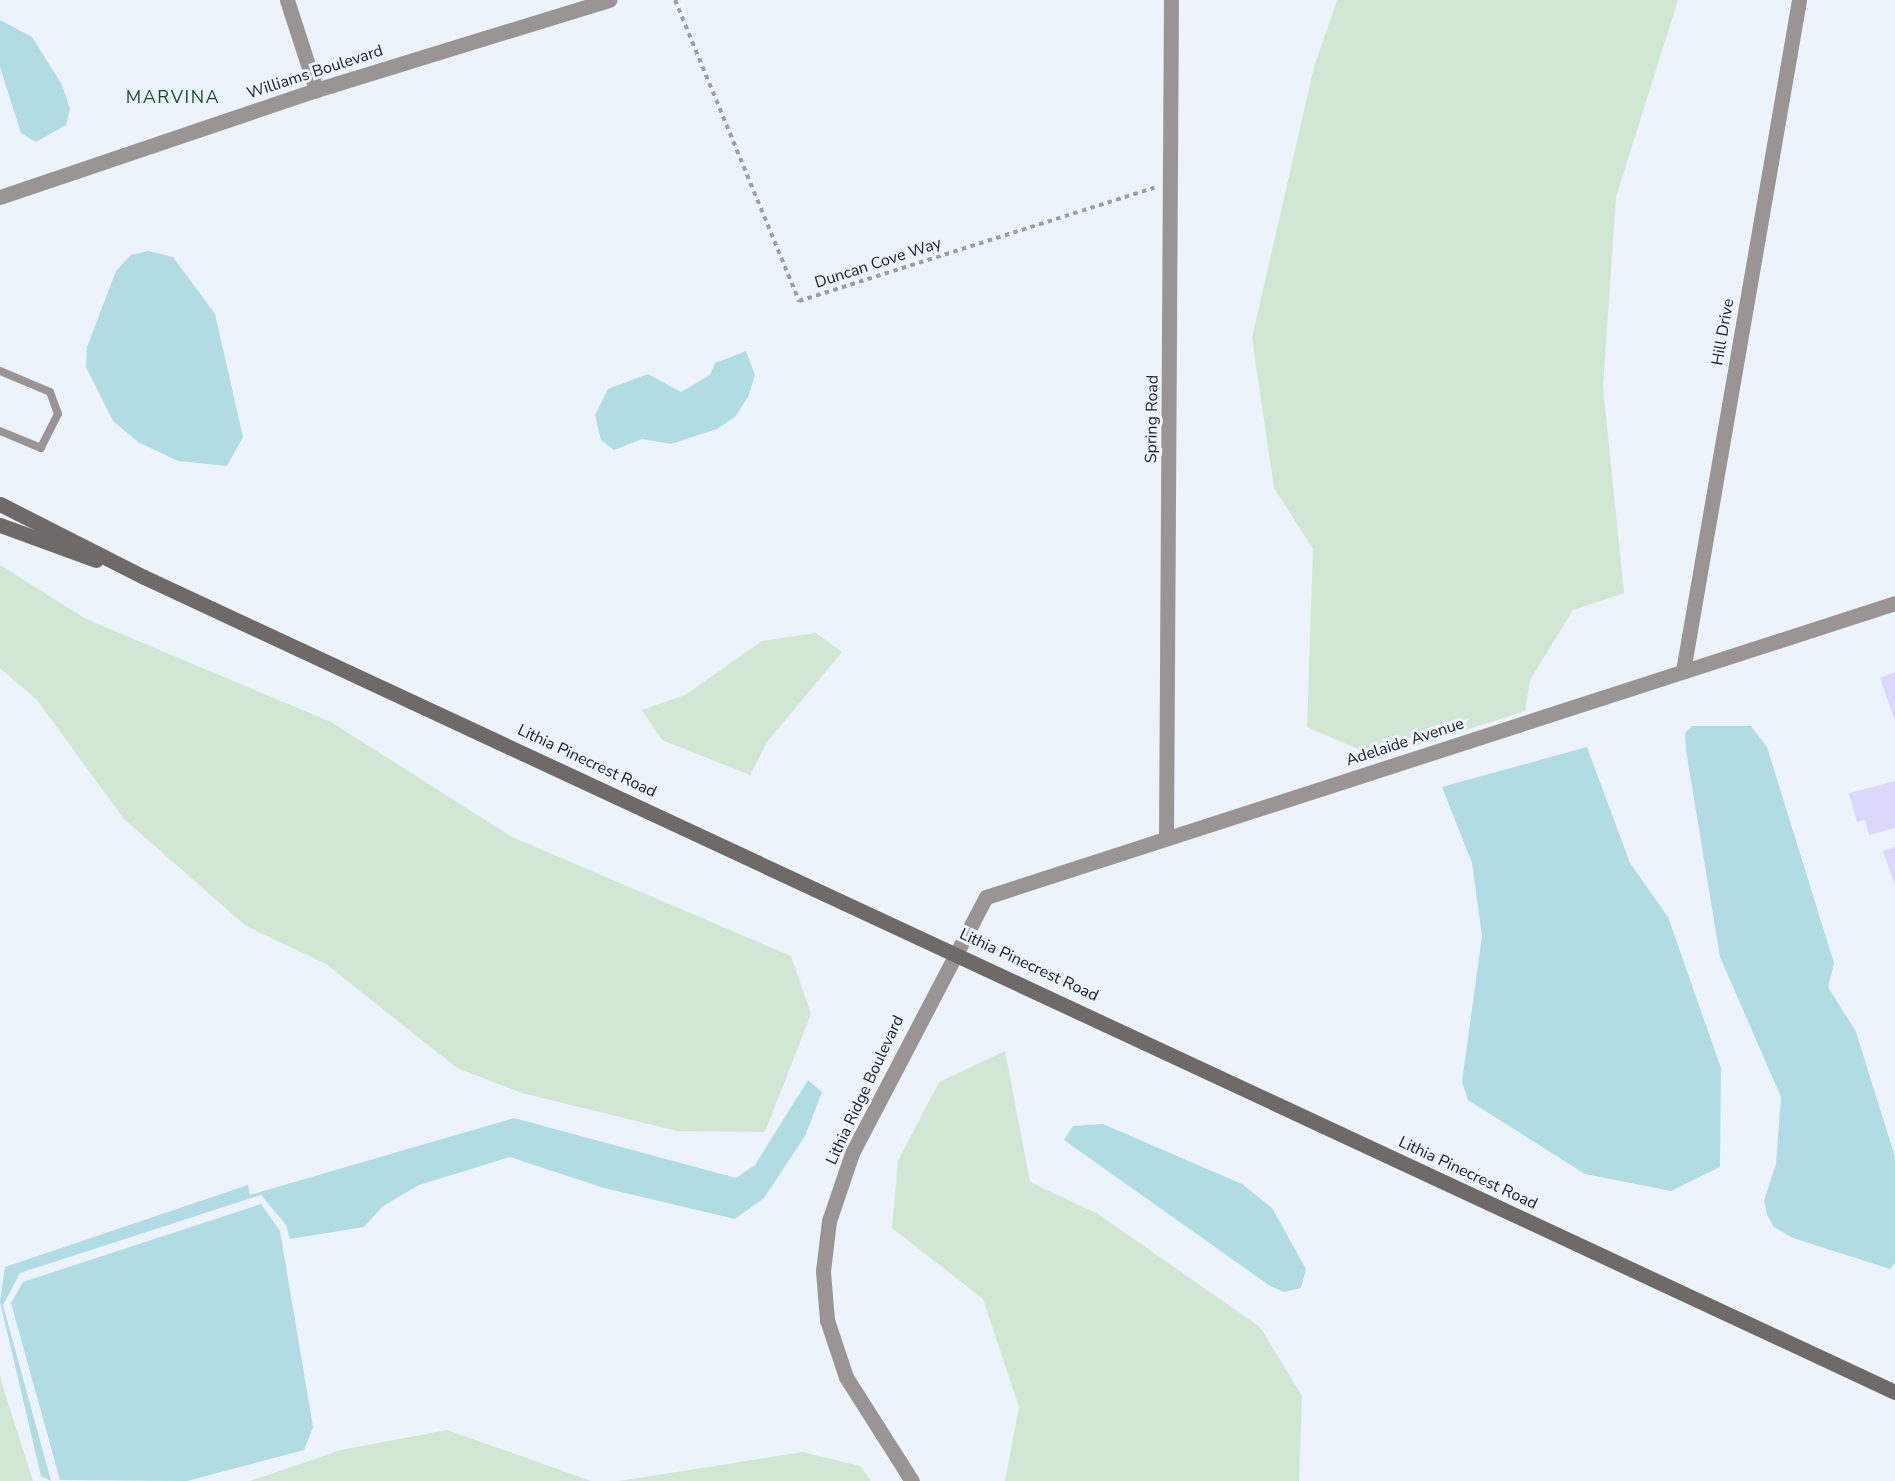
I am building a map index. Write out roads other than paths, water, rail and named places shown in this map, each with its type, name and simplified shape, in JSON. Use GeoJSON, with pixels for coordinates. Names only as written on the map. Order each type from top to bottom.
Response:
{"type":"FeatureCollection","features":[{"type":"Feature","properties":{"kind":"main road","name":"Lithia Pinecrest Road"},"geometry":{"type":"LineString","coordinates":[[0,504],[144,577],[954,950],[1895,1392]]}},
{"type":"Feature","properties":{"kind":"main road","name":"Lithia Pinecrest Road"},"geometry":{"type":"LineString","coordinates":[[0,525],[144,577]]}},
{"type":"Feature","properties":{"kind":"street"},"geometry":{"type":"LineString","coordinates":[[287,0],[316,90]]}},
{"type":"Feature","properties":{"kind":"street","name":"Williams Boulevard"},"geometry":{"type":"LineString","coordinates":[[0,197],[316,90],[609,0]]}},
{"type":"Feature","properties":{"kind":"street","name":"Spring Road"},"geometry":{"type":"LineString","coordinates":[[1166,838],[1172,182],[1171,0]]}},
{"type":"Feature","properties":{"kind":"street","name":"Hill Drive"},"geometry":{"type":"LineString","coordinates":[[1683,671],[1799,0]]}},
{"type":"Feature","properties":{"kind":"street","name":"Adelaide Avenue"},"geometry":{"type":"LineString","coordinates":[[954,950],[986,897],[1895,603]]}},
{"type":"Feature","properties":{"kind":"street","name":"Lithia Ridge Boulevard"},"geometry":{"type":"LineString","coordinates":[[912,1481],[846,1377],[827,1320],[823,1271],[829,1221],[852,1153],[954,950]]}},
{"type":"Feature","properties":{"kind":"lane"},"geometry":{"type":"LineString","coordinates":[[0,371],[50,392],[58,414],[41,448],[0,431]]}},
{"type":"Feature","properties":{"kind":"water"},"geometry":{"type":"Polygon","coordinates":[[[0,20],[32,37],[62,85],[70,109],[66,125],[36,142],[21,133],[0,67],[0,20]]]}},
{"type":"Feature","properties":{"kind":"water"},"geometry":{"type":"Polygon","coordinates":[[[148,251],[173,257],[215,314],[243,437],[227,466],[178,461],[138,442],[113,421],[86,367],[87,347],[116,271],[131,255],[148,251]]]}},
{"type":"Feature","properties":{"kind":"water"},"geometry":{"type":"Polygon","coordinates":[[[746,351],[755,375],[748,397],[736,416],[717,429],[671,444],[642,439],[614,450],[601,440],[595,415],[608,389],[648,374],[681,392],[710,375],[715,363],[746,351]]]}},
{"type":"Feature","properties":{"kind":"water"},"geometry":{"type":"Polygon","coordinates":[[[1692,726],[1751,726],[1767,747],[1834,963],[1828,987],[1856,1032],[1895,1157],[1895,1263],[1890,1269],[1793,1238],[1774,1227],[1767,1215],[1764,1201],[1776,1164],[1781,1097],[1720,957],[1686,750],[1685,733],[1692,726]]]}},
{"type":"Feature","properties":{"kind":"water"},"geometry":{"type":"Polygon","coordinates":[[[1587,747],[1630,863],[1668,917],[1721,1068],[1720,1167],[1671,1191],[1585,1174],[1468,1100],[1462,1082],[1482,936],[1472,863],[1442,787],[1587,747]]]}},
{"type":"Feature","properties":{"kind":"water"},"geometry":{"type":"Polygon","coordinates":[[[808,1080],[822,1092],[805,1136],[764,1198],[735,1219],[604,1188],[510,1157],[419,1185],[383,1206],[364,1227],[290,1239],[286,1225],[261,1195],[20,1273],[3,1305],[51,1481],[41,1476],[0,1302],[5,1267],[248,1185],[250,1195],[514,1118],[736,1178],[755,1165],[808,1080]]]}},
{"type":"Feature","properties":{"kind":"water"},"geometry":{"type":"Polygon","coordinates":[[[1103,1124],[1242,1184],[1272,1208],[1306,1269],[1301,1288],[1284,1292],[1270,1286],[1064,1140],[1073,1126],[1103,1124]]]}},
{"type":"Feature","properties":{"kind":"water"},"geometry":{"type":"Polygon","coordinates":[[[261,1204],[280,1231],[313,1427],[304,1450],[187,1481],[60,1480],[11,1303],[23,1282],[261,1204]]]}},
{"type":"Feature","properties":{"kind":"district","name":"MARVINA"},"geometry":{"type":"Point","coordinates":[173,97]}}]}
